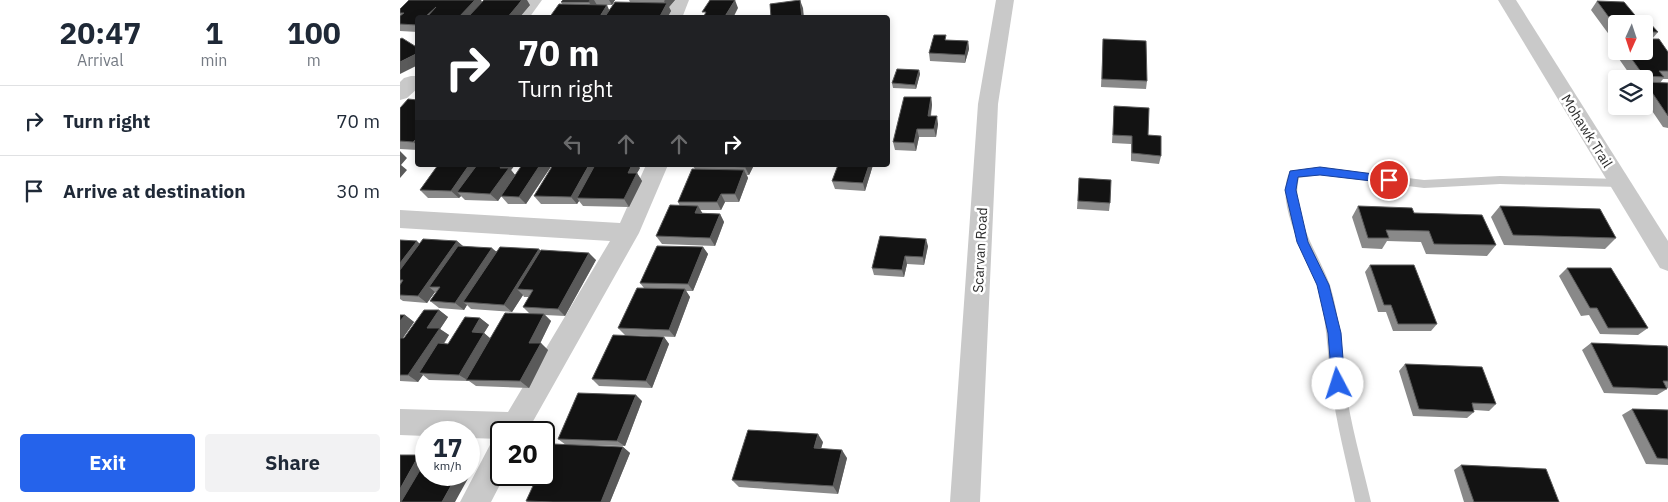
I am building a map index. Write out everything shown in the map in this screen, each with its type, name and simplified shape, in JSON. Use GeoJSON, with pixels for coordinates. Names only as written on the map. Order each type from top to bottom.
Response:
{"type":"FeatureCollection","features":[{"type":"Feature","properties":{"kind":"street"},"geometry":{"type":"LineString","coordinates":[[521,15],[533,0]]}},
{"type":"Feature","properties":{"kind":"street"},"geometry":{"type":"LineString","coordinates":[[674,15],[680,0]]}},
{"type":"Feature","properties":{"kind":"street","name":"Scarvan Road"},"geometry":{"type":"LineString","coordinates":[[965,502],[988,104],[1005,0]]}},
{"type":"Feature","properties":{"kind":"street","name":"Mohawk Trail"},"geometry":{"type":"LineString","coordinates":[[1507,0],[1668,261]]}},
{"type":"Feature","properties":{"kind":"street"},"geometry":{"type":"LineString","coordinates":[[400,93],[411,82],[415,82]]}},
{"type":"Feature","properties":{"kind":"street"},"geometry":{"type":"LineString","coordinates":[[519,421],[627,233],[656,167]]}},
{"type":"Feature","properties":{"kind":"street"},"geometry":{"type":"LineString","coordinates":[[400,219],[627,233]]}},
{"type":"Feature","properties":{"kind":"street"},"geometry":{"type":"LineString","coordinates":[[400,422],[490,428]]}},
{"type":"Feature","properties":{"kind":"street"},"geometry":{"type":"LineString","coordinates":[[475,502],[490,474]]}},
{"type":"Feature","properties":{"kind":"lane"},"geometry":{"type":"LineString","coordinates":[[1363,502],[1338,384],[1334,333],[1323,285],[1303,242],[1290,190],[1294,174],[1320,171],[1424,184],[1500,180],[1620,183]]}},
{"type":"Feature","properties":{"kind":"building"},"geometry":{"type":"Polygon","coordinates":[[[409,0],[475,0],[461,15],[429,15],[436,7],[427,15],[415,15],[415,25],[400,24],[400,16],[404,13],[400,13],[400,9],[409,0]]]}},
{"type":"Feature","properties":{"kind":"building"},"geometry":{"type":"Polygon","coordinates":[[[484,0],[522,0],[510,15],[470,15],[484,0]]]}},
{"type":"Feature","properties":{"kind":"building"},"geometry":{"type":"Polygon","coordinates":[[[563,0],[590,0],[589,2],[561,2],[563,0]]]}},
{"type":"Feature","properties":{"kind":"building"},"geometry":{"type":"Polygon","coordinates":[[[710,0],[735,0],[726,15],[704,15],[706,12],[702,12],[710,0]]]}},
{"type":"Feature","properties":{"kind":"building"},"geometry":{"type":"Polygon","coordinates":[[[800,0],[802,15],[771,15],[770,4],[800,0]]]}},
{"type":"Feature","properties":{"kind":"building"},"geometry":{"type":"Polygon","coordinates":[[[1597,1],[1624,2],[1635,15],[1608,15],[1597,1]]]}},
{"type":"Feature","properties":{"kind":"building"},"geometry":{"type":"Polygon","coordinates":[[[615,2],[667,3],[661,15],[606,15],[615,2]]]}},
{"type":"Feature","properties":{"kind":"building"},"geometry":{"type":"Polygon","coordinates":[[[559,4],[607,5],[601,15],[551,15],[559,4]]]}},
{"type":"Feature","properties":{"kind":"building"},"geometry":{"type":"Polygon","coordinates":[[[934,35],[946,35],[945,40],[968,41],[965,55],[929,53],[934,35]]]}},
{"type":"Feature","properties":{"kind":"building"},"geometry":{"type":"Polygon","coordinates":[[[402,38],[415,46],[415,54],[400,62],[400,39],[402,38]]]}},
{"type":"Feature","properties":{"kind":"building"},"geometry":{"type":"Polygon","coordinates":[[[1103,39],[1146,41],[1147,81],[1102,79],[1103,39]]]}},
{"type":"Feature","properties":{"kind":"building"},"geometry":{"type":"Polygon","coordinates":[[[1653,39],[1659,39],[1668,52],[1668,71],[1659,71],[1664,77],[1653,76],[1653,70],[1640,70],[1632,60],[1653,60],[1653,39]]]}},
{"type":"Feature","properties":{"kind":"building"},"geometry":{"type":"Polygon","coordinates":[[[897,69],[919,70],[915,85],[892,83],[897,69]]]}},
{"type":"Feature","properties":{"kind":"building"},"geometry":{"type":"Polygon","coordinates":[[[1653,82],[1668,83],[1668,116],[1653,94],[1653,82]]]}},
{"type":"Feature","properties":{"kind":"building"},"geometry":{"type":"Polygon","coordinates":[[[904,97],[931,97],[928,116],[937,116],[934,129],[917,129],[914,143],[893,142],[904,97]]]}},
{"type":"Feature","properties":{"kind":"building"},"geometry":{"type":"Polygon","coordinates":[[[408,99],[415,100],[415,140],[413,142],[400,141],[400,108],[408,99]]]}},
{"type":"Feature","properties":{"kind":"building"},"geometry":{"type":"Polygon","coordinates":[[[1114,106],[1149,108],[1148,135],[1161,136],[1161,156],[1132,153],[1132,136],[1113,135],[1114,106]]]}},
{"type":"Feature","properties":{"kind":"building"},"geometry":{"type":"Polygon","coordinates":[[[437,167],[468,167],[451,191],[420,190],[437,167]]]}},
{"type":"Feature","properties":{"kind":"building"},"geometry":{"type":"Polygon","coordinates":[[[476,167],[509,168],[490,194],[457,192],[476,167]]]}},
{"type":"Feature","properties":{"kind":"building"},"geometry":{"type":"Polygon","coordinates":[[[521,167],[539,167],[519,197],[501,196],[521,167]]]}},
{"type":"Feature","properties":{"kind":"building"},"geometry":{"type":"Polygon","coordinates":[[[552,167],[588,167],[571,197],[534,196],[552,167]]]}},
{"type":"Feature","properties":{"kind":"building"},"geometry":{"type":"Polygon","coordinates":[[[594,167],[631,167],[628,173],[637,173],[624,199],[577,198],[594,167]]]}},
{"type":"Feature","properties":{"kind":"building"},"geometry":{"type":"Polygon","coordinates":[[[837,167],[868,167],[863,183],[832,181],[837,167]]]}},
{"type":"Feature","properties":{"kind":"building"},"geometry":{"type":"Polygon","coordinates":[[[692,169],[744,170],[735,194],[721,194],[717,202],[678,202],[692,169]]]}},
{"type":"Feature","properties":{"kind":"building"},"geometry":{"type":"Polygon","coordinates":[[[1079,178],[1111,180],[1110,203],[1078,201],[1079,178]]]}},
{"type":"Feature","properties":{"kind":"building"},"geometry":{"type":"Polygon","coordinates":[[[670,205],[698,206],[695,213],[720,214],[710,238],[656,236],[670,205]]]}},
{"type":"Feature","properties":{"kind":"building"},"geometry":{"type":"Polygon","coordinates":[[[1358,206],[1412,208],[1414,213],[1482,215],[1496,245],[1434,244],[1429,231],[1386,230],[1389,238],[1368,238],[1358,206]]]}},
{"type":"Feature","properties":{"kind":"building"},"geometry":{"type":"Polygon","coordinates":[[[1500,206],[1600,209],[1616,238],[1513,235],[1500,206]]]}},
{"type":"Feature","properties":{"kind":"building"},"geometry":{"type":"Polygon","coordinates":[[[880,236],[926,239],[923,257],[905,256],[902,270],[872,268],[880,236]]]}},
{"type":"Feature","properties":{"kind":"building"},"geometry":{"type":"Polygon","coordinates":[[[423,239],[457,241],[418,296],[400,295],[400,285],[403,280],[400,280],[400,270],[423,239]]]}},
{"type":"Feature","properties":{"kind":"building"},"geometry":{"type":"Polygon","coordinates":[[[400,240],[417,241],[400,263],[400,240]]]}},
{"type":"Feature","properties":{"kind":"building"},"geometry":{"type":"Polygon","coordinates":[[[458,246],[492,248],[455,303],[430,301],[440,287],[429,287],[458,246]]]}},
{"type":"Feature","properties":{"kind":"building"},"geometry":{"type":"Polygon","coordinates":[[[657,246],[703,247],[688,284],[640,283],[657,246]]]}},
{"type":"Feature","properties":{"kind":"building"},"geometry":{"type":"Polygon","coordinates":[[[500,247],[539,249],[504,305],[463,302],[500,247]]]}},
{"type":"Feature","properties":{"kind":"building"},"geometry":{"type":"Polygon","coordinates":[[[541,250],[589,253],[558,309],[523,307],[533,290],[517,289],[541,250]]]}},
{"type":"Feature","properties":{"kind":"building"},"geometry":{"type":"Polygon","coordinates":[[[1370,265],[1414,265],[1437,324],[1398,324],[1391,305],[1384,305],[1370,265]]]}},
{"type":"Feature","properties":{"kind":"building"},"geometry":{"type":"Polygon","coordinates":[[[1567,268],[1611,268],[1648,328],[1608,328],[1597,308],[1590,308],[1567,268]]]}},
{"type":"Feature","properties":{"kind":"building"},"geometry":{"type":"Polygon","coordinates":[[[637,288],[685,289],[669,330],[618,328],[637,288]]]}},
{"type":"Feature","properties":{"kind":"building"},"geometry":{"type":"Polygon","coordinates":[[[424,310],[439,310],[427,328],[440,328],[408,375],[400,375],[400,338],[404,338],[424,310]]]}},
{"type":"Feature","properties":{"kind":"building"},"geometry":{"type":"Polygon","coordinates":[[[505,313],[544,314],[529,343],[541,343],[520,381],[466,380],[505,313]]]}},
{"type":"Feature","properties":{"kind":"building"},"geometry":{"type":"Polygon","coordinates":[[[465,317],[480,318],[472,332],[484,333],[459,375],[419,373],[438,343],[448,344],[465,317]]]}},
{"type":"Feature","properties":{"kind":"building"},"geometry":{"type":"Polygon","coordinates":[[[613,335],[664,337],[646,381],[592,379],[613,335]]]}},
{"type":"Feature","properties":{"kind":"building"},"geometry":{"type":"Polygon","coordinates":[[[1591,343],[1667,346],[1668,381],[1663,381],[1667,389],[1613,387],[1591,343]]]}},
{"type":"Feature","properties":{"kind":"building"},"geometry":{"type":"Polygon","coordinates":[[[1405,364],[1482,367],[1496,404],[1472,403],[1474,412],[1419,409],[1405,364]]]}},
{"type":"Feature","properties":{"kind":"building"},"geometry":{"type":"Polygon","coordinates":[[[578,393],[636,395],[617,441],[558,439],[578,393]]]}},
{"type":"Feature","properties":{"kind":"building"},"geometry":{"type":"Polygon","coordinates":[[[1632,409],[1668,410],[1668,459],[1657,458],[1632,409]]]}},
{"type":"Feature","properties":{"kind":"building"},"geometry":{"type":"Polygon","coordinates":[[[748,430],[818,434],[814,448],[842,450],[833,486],[732,480],[748,430]]]}},
{"type":"Feature","properties":{"kind":"building"},"geometry":{"type":"Polygon","coordinates":[[[555,444],[623,447],[601,502],[526,501],[533,486],[555,486],[555,444]]]}},
{"type":"Feature","properties":{"kind":"building"},"geometry":{"type":"Polygon","coordinates":[[[400,455],[415,455],[415,462],[400,489],[400,455]]]}},
{"type":"Feature","properties":{"kind":"building"},"geometry":{"type":"Polygon","coordinates":[[[1461,465],[1546,469],[1559,502],[1474,502],[1461,465]]]}},
{"type":"Feature","properties":{"kind":"building"},"geometry":{"type":"Polygon","coordinates":[[[415,478],[415,486],[451,486],[442,502],[401,502],[415,478]]]}},
{"type":"Feature","properties":{"kind":"route"},"geometry":{"type":"LineString","coordinates":[[1338,384],[1334,333],[1323,285],[1303,242],[1290,190],[1294,174],[1320,171],[1389,180]]}}]}
